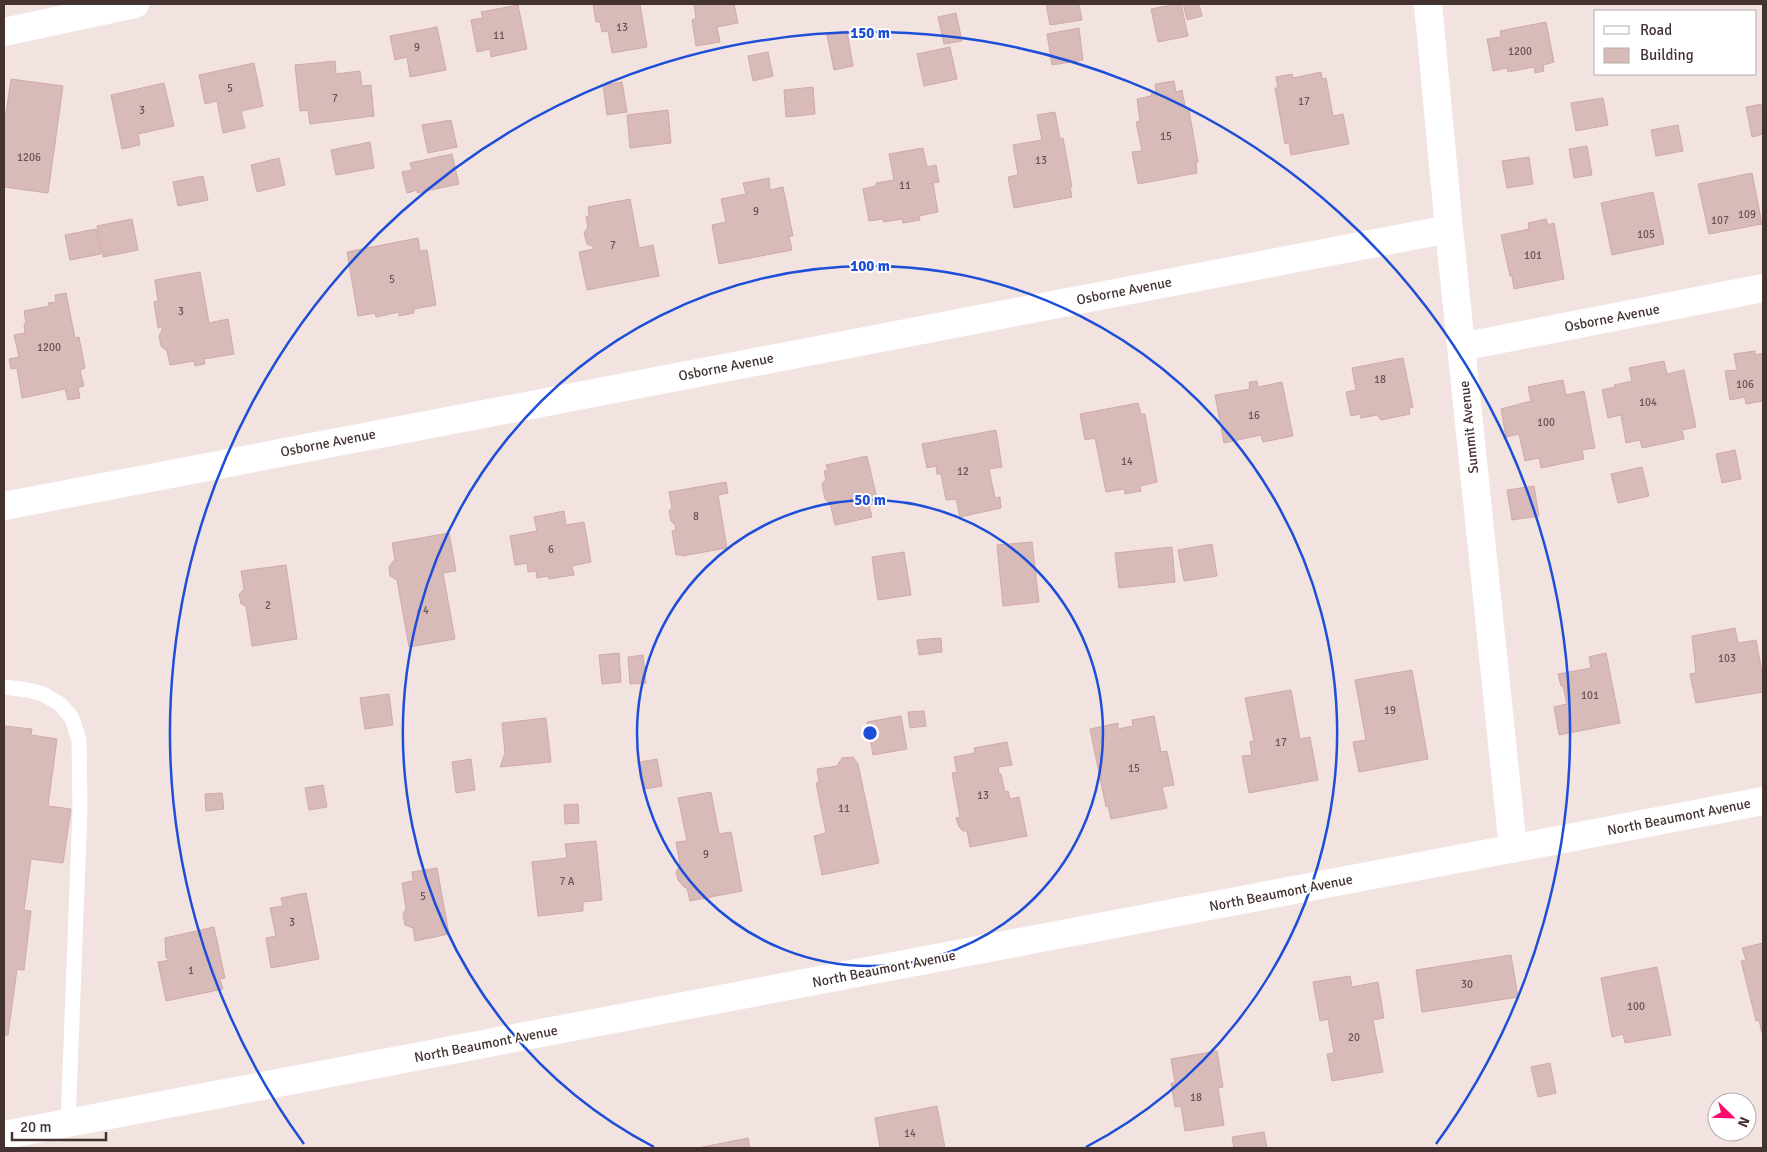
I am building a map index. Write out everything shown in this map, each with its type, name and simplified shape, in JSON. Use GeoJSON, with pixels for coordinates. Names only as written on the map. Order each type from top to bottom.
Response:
{"type":"FeatureCollection","features":[{"type":"Feature","properties":{"kind":"street"},"geometry":{"type":"LineString","coordinates":[[4,32],[135,4]]}},
{"type":"Feature","properties":{"kind":"street","name":"Summit Avenue"},"geometry":{"type":"LineString","coordinates":[[1428,4],[1448,229],[1513,849]]}},
{"type":"Feature","properties":{"kind":"street","name":"Osborne Avenue"},"geometry":{"type":"LineString","coordinates":[[4,506],[1448,229]]}},
{"type":"Feature","properties":{"kind":"street","name":"Osborne Avenue"},"geometry":{"type":"LineString","coordinates":[[1461,347],[1763,288]]}},
{"type":"Feature","properties":{"kind":"street","name":"North Beaumont Avenue"},"geometry":{"type":"LineString","coordinates":[[4,1135],[1763,801]]}},
{"type":"Feature","properties":{"kind":"lane"},"geometry":{"type":"LineString","coordinates":[[4,687],[43,694],[60,704],[72,718],[79,740],[80,809],[68,1124]]}},
{"type":"Feature","properties":{"kind":"building"},"geometry":{"type":"Polygon","coordinates":[[[593,4],[640,4],[647,47],[612,53],[608,31],[602,32],[600,22],[596,22],[593,4]]]}},
{"type":"Feature","properties":{"kind":"building"},"geometry":{"type":"Polygon","coordinates":[[[694,4],[734,4],[738,23],[717,27],[720,42],[696,46],[692,20],[696,18],[694,4]]]}},
{"type":"Feature","properties":{"kind":"building"},"geometry":{"type":"Polygon","coordinates":[[[1046,4],[1079,4],[1082,20],[1050,25],[1046,4]]]}},
{"type":"Feature","properties":{"kind":"building"},"geometry":{"type":"Polygon","coordinates":[[[1181,4],[1188,36],[1158,42],[1151,9],[1181,4]]]}},
{"type":"Feature","properties":{"kind":"building"},"geometry":{"type":"Polygon","coordinates":[[[1183,4],[1199,4],[1202,16],[1187,20],[1183,4]]]}},
{"type":"Feature","properties":{"kind":"building"},"geometry":{"type":"Polygon","coordinates":[[[518,5],[527,49],[491,57],[490,49],[477,52],[471,20],[483,18],[481,12],[518,5]]]}},
{"type":"Feature","properties":{"kind":"building"},"geometry":{"type":"Polygon","coordinates":[[[956,13],[962,41],[944,44],[938,17],[956,13]]]}},
{"type":"Feature","properties":{"kind":"building"},"geometry":{"type":"Polygon","coordinates":[[[1546,22],[1554,62],[1543,65],[1544,71],[1535,73],[1534,67],[1508,72],[1507,68],[1493,71],[1487,39],[1501,37],[1500,31],[1546,22]]]}},
{"type":"Feature","properties":{"kind":"building"},"geometry":{"type":"Polygon","coordinates":[[[437,27],[446,70],[410,77],[407,57],[395,60],[390,36],[437,27]]]}},
{"type":"Feature","properties":{"kind":"building"},"geometry":{"type":"Polygon","coordinates":[[[1079,28],[1083,60],[1052,65],[1047,34],[1079,28]]]}},
{"type":"Feature","properties":{"kind":"building"},"geometry":{"type":"Polygon","coordinates":[[[847,31],[853,66],[834,70],[827,35],[847,31]]]}},
{"type":"Feature","properties":{"kind":"building"},"geometry":{"type":"Polygon","coordinates":[[[950,47],[957,79],[924,86],[917,54],[950,47]]]}},
{"type":"Feature","properties":{"kind":"building"},"geometry":{"type":"Polygon","coordinates":[[[768,52],[773,76],[753,81],[748,56],[768,52]]]}},
{"type":"Feature","properties":{"kind":"building"},"geometry":{"type":"Polygon","coordinates":[[[335,61],[336,74],[360,71],[362,86],[371,85],[374,116],[310,124],[308,110],[300,111],[295,65],[335,61]]]}},
{"type":"Feature","properties":{"kind":"building"},"geometry":{"type":"Polygon","coordinates":[[[254,63],[263,106],[241,111],[245,128],[223,133],[217,101],[205,104],[199,75],[254,63]]]}},
{"type":"Feature","properties":{"kind":"building"},"geometry":{"type":"Polygon","coordinates":[[[1321,72],[1322,79],[1326,78],[1333,116],[1343,114],[1349,144],[1291,155],[1289,143],[1285,144],[1275,88],[1278,88],[1276,77],[1292,74],[1293,78],[1321,72]]]}},
{"type":"Feature","properties":{"kind":"building"},"geometry":{"type":"Polygon","coordinates":[[[11,79],[63,86],[48,193],[4,187],[4,127],[11,79]]]}},
{"type":"Feature","properties":{"kind":"building"},"geometry":{"type":"Polygon","coordinates":[[[1174,81],[1176,92],[1182,90],[1186,111],[1189,110],[1198,162],[1196,163],[1197,173],[1138,184],[1132,152],[1142,151],[1136,122],[1140,121],[1137,99],[1156,93],[1155,84],[1174,81]]]}},
{"type":"Feature","properties":{"kind":"building"},"geometry":{"type":"Polygon","coordinates":[[[622,82],[627,112],[607,115],[603,85],[622,82]]]}},
{"type":"Feature","properties":{"kind":"building"},"geometry":{"type":"Polygon","coordinates":[[[164,83],[174,126],[138,134],[140,145],[122,149],[111,95],[164,83]]]}},
{"type":"Feature","properties":{"kind":"building"},"geometry":{"type":"Polygon","coordinates":[[[813,87],[815,114],[786,117],[784,90],[813,87]]]}},
{"type":"Feature","properties":{"kind":"building"},"geometry":{"type":"Polygon","coordinates":[[[1603,98],[1608,125],[1576,131],[1571,103],[1603,98]]]}},
{"type":"Feature","properties":{"kind":"building"},"geometry":{"type":"Polygon","coordinates":[[[1763,104],[1763,134],[1752,137],[1746,107],[1763,104]]]}},
{"type":"Feature","properties":{"kind":"building"},"geometry":{"type":"Polygon","coordinates":[[[668,110],[671,143],[630,148],[627,115],[668,110]]]}},
{"type":"Feature","properties":{"kind":"building"},"geometry":{"type":"Polygon","coordinates":[[[1055,112],[1060,139],[1063,138],[1072,187],[1070,187],[1072,197],[1014,208],[1008,177],[1018,175],[1013,145],[1042,140],[1037,115],[1055,112]]]}},
{"type":"Feature","properties":{"kind":"building"},"geometry":{"type":"Polygon","coordinates":[[[451,120],[457,147],[428,153],[422,125],[451,120]]]}},
{"type":"Feature","properties":{"kind":"building"},"geometry":{"type":"Polygon","coordinates":[[[1678,125],[1683,151],[1656,156],[1651,130],[1678,125]]]}},
{"type":"Feature","properties":{"kind":"building"},"geometry":{"type":"Polygon","coordinates":[[[370,142],[374,168],[336,175],[331,150],[370,142]]]}},
{"type":"Feature","properties":{"kind":"building"},"geometry":{"type":"Polygon","coordinates":[[[1587,146],[1592,175],[1574,178],[1569,149],[1587,146]]]}},
{"type":"Feature","properties":{"kind":"building"},"geometry":{"type":"Polygon","coordinates":[[[923,148],[927,167],[936,165],[939,182],[933,183],[938,212],[919,216],[920,220],[903,223],[902,219],[884,222],[883,219],[869,221],[863,189],[876,186],[876,183],[894,180],[889,154],[923,148]]]}},
{"type":"Feature","properties":{"kind":"building"},"geometry":{"type":"Polygon","coordinates":[[[452,154],[459,184],[417,193],[417,190],[407,193],[402,172],[412,170],[410,163],[452,154]]]}},
{"type":"Feature","properties":{"kind":"building"},"geometry":{"type":"Polygon","coordinates":[[[1529,157],[1533,184],[1507,188],[1502,161],[1529,157]]]}},
{"type":"Feature","properties":{"kind":"building"},"geometry":{"type":"Polygon","coordinates":[[[279,158],[285,185],[257,192],[251,165],[279,158]]]}},
{"type":"Feature","properties":{"kind":"building"},"geometry":{"type":"Polygon","coordinates":[[[1752,173],[1762,224],[1709,234],[1698,184],[1752,173]]]}},
{"type":"Feature","properties":{"kind":"building"},"geometry":{"type":"Polygon","coordinates":[[[203,176],[208,200],[178,206],[173,182],[203,176]]]}},
{"type":"Feature","properties":{"kind":"building"},"geometry":{"type":"Polygon","coordinates":[[[769,178],[770,190],[783,187],[793,236],[789,236],[792,250],[719,264],[712,225],[726,222],[721,199],[746,194],[743,183],[769,178]]]}},
{"type":"Feature","properties":{"kind":"building"},"geometry":{"type":"Polygon","coordinates":[[[1653,192],[1664,244],[1612,255],[1601,203],[1653,192]]]}},
{"type":"Feature","properties":{"kind":"building"},"geometry":{"type":"Polygon","coordinates":[[[630,199],[639,248],[653,245],[659,276],[587,290],[579,252],[593,249],[592,246],[587,244],[584,233],[588,227],[586,217],[589,216],[588,207],[630,199]]]}},
{"type":"Feature","properties":{"kind":"building"},"geometry":{"type":"Polygon","coordinates":[[[132,219],[138,250],[103,257],[97,226],[132,219]]]}},
{"type":"Feature","properties":{"kind":"building"},"geometry":{"type":"Polygon","coordinates":[[[1546,219],[1548,225],[1554,223],[1564,279],[1514,289],[1501,235],[1529,229],[1528,223],[1546,219]]]}},
{"type":"Feature","properties":{"kind":"building"},"geometry":{"type":"Polygon","coordinates":[[[96,229],[101,254],[70,260],[65,235],[96,229]]]}},
{"type":"Feature","properties":{"kind":"building"},"geometry":{"type":"Polygon","coordinates":[[[418,238],[420,251],[427,250],[436,305],[414,309],[414,313],[399,316],[399,312],[376,317],[375,313],[358,316],[347,252],[418,238]]]}},
{"type":"Feature","properties":{"kind":"building"},"geometry":{"type":"Polygon","coordinates":[[[200,272],[209,323],[228,319],[234,354],[204,359],[205,364],[195,366],[194,361],[170,365],[167,351],[161,346],[159,336],[162,327],[158,328],[154,302],[158,301],[155,280],[200,272]]]}},
{"type":"Feature","properties":{"kind":"building"},"geometry":{"type":"Polygon","coordinates":[[[66,293],[75,338],[79,337],[85,368],[80,370],[84,386],[78,387],[80,398],[68,400],[65,389],[22,398],[17,368],[11,369],[9,359],[19,357],[14,335],[25,333],[24,311],[49,306],[48,303],[56,302],[55,295],[66,293]]]}},
{"type":"Feature","properties":{"kind":"building"},"geometry":{"type":"Polygon","coordinates":[[[1755,351],[1755,355],[1763,353],[1763,401],[1746,404],[1745,397],[1730,400],[1725,371],[1737,370],[1734,354],[1755,351]]]}},
{"type":"Feature","properties":{"kind":"building"},"geometry":{"type":"Polygon","coordinates":[[[1403,358],[1413,407],[1409,408],[1410,414],[1381,420],[1377,415],[1361,418],[1360,414],[1351,416],[1346,392],[1356,390],[1352,368],[1403,358]]]}},
{"type":"Feature","properties":{"kind":"building"},"geometry":{"type":"Polygon","coordinates":[[[1664,361],[1667,374],[1684,370],[1696,427],[1682,430],[1684,439],[1642,448],[1640,440],[1626,443],[1621,415],[1608,418],[1602,390],[1632,381],[1629,368],[1664,361]]]}},
{"type":"Feature","properties":{"kind":"building"},"geometry":{"type":"Polygon","coordinates":[[[1563,380],[1566,395],[1584,391],[1595,448],[1582,450],[1584,459],[1541,468],[1539,458],[1525,461],[1519,434],[1506,437],[1501,409],[1531,401],[1528,387],[1563,380]]]}},
{"type":"Feature","properties":{"kind":"building"},"geometry":{"type":"Polygon","coordinates":[[[1257,381],[1258,387],[1282,382],[1293,436],[1263,442],[1261,435],[1224,443],[1215,395],[1250,389],[1249,382],[1257,381]]]}},
{"type":"Feature","properties":{"kind":"building"},"geometry":{"type":"Polygon","coordinates":[[[1138,403],[1141,414],[1145,414],[1157,482],[1140,486],[1141,491],[1125,494],[1124,489],[1106,492],[1095,438],[1085,440],[1080,414],[1138,403]]]}},
{"type":"Feature","properties":{"kind":"building"},"geometry":{"type":"Polygon","coordinates":[[[996,430],[1002,467],[989,469],[995,498],[1000,497],[1001,508],[960,517],[956,499],[946,500],[941,474],[937,474],[936,466],[927,468],[922,444],[996,430]]]}},
{"type":"Feature","properties":{"kind":"building"},"geometry":{"type":"Polygon","coordinates":[[[1735,450],[1741,479],[1722,483],[1716,454],[1735,450]]]}},
{"type":"Feature","properties":{"kind":"building"},"geometry":{"type":"Polygon","coordinates":[[[867,456],[878,503],[869,505],[872,517],[835,525],[830,503],[825,499],[822,484],[826,479],[824,471],[828,470],[826,465],[867,456]]]}},
{"type":"Feature","properties":{"kind":"building"},"geometry":{"type":"Polygon","coordinates":[[[1642,467],[1649,496],[1618,503],[1611,474],[1642,467]]]}},
{"type":"Feature","properties":{"kind":"building"},"geometry":{"type":"Polygon","coordinates":[[[726,482],[728,493],[718,495],[727,548],[682,556],[676,555],[672,531],[676,530],[675,525],[671,521],[669,511],[672,507],[669,492],[726,482]]]}},
{"type":"Feature","properties":{"kind":"building"},"geometry":{"type":"Polygon","coordinates":[[[1534,486],[1539,516],[1512,520],[1507,490],[1534,486]]]}},
{"type":"Feature","properties":{"kind":"building"},"geometry":{"type":"Polygon","coordinates":[[[564,511],[566,525],[584,522],[591,562],[572,566],[574,575],[549,579],[548,576],[537,578],[536,571],[528,572],[527,563],[515,565],[510,536],[537,531],[534,517],[564,511]]]}},
{"type":"Feature","properties":{"kind":"building"},"geometry":{"type":"Polygon","coordinates":[[[449,533],[456,571],[443,573],[455,639],[409,647],[397,580],[390,576],[389,567],[395,559],[392,543],[449,533]]]}},
{"type":"Feature","properties":{"kind":"building"},"geometry":{"type":"Polygon","coordinates":[[[1032,542],[1039,602],[1003,606],[997,545],[1032,542]]]}},
{"type":"Feature","properties":{"kind":"building"},"geometry":{"type":"Polygon","coordinates":[[[1212,544],[1217,576],[1184,581],[1178,550],[1212,544]]]}},
{"type":"Feature","properties":{"kind":"building"},"geometry":{"type":"Polygon","coordinates":[[[1172,547],[1175,582],[1119,588],[1115,553],[1172,547]]]}},
{"type":"Feature","properties":{"kind":"building"},"geometry":{"type":"Polygon","coordinates":[[[904,552],[911,595],[878,600],[872,557],[904,552]]]}},
{"type":"Feature","properties":{"kind":"building"},"geometry":{"type":"Polygon","coordinates":[[[286,565],[297,639],[252,646],[246,606],[241,604],[239,594],[244,589],[241,571],[286,565]]]}},
{"type":"Feature","properties":{"kind":"building"},"geometry":{"type":"Polygon","coordinates":[[[1735,628],[1738,643],[1756,640],[1763,677],[1763,692],[1696,703],[1690,674],[1696,673],[1692,636],[1735,628]]]}},
{"type":"Feature","properties":{"kind":"building"},"geometry":{"type":"Polygon","coordinates":[[[941,638],[942,652],[919,655],[917,640],[941,638]]]}},
{"type":"Feature","properties":{"kind":"building"},"geometry":{"type":"Polygon","coordinates":[[[619,653],[621,682],[602,684],[599,655],[619,653]]]}},
{"type":"Feature","properties":{"kind":"building"},"geometry":{"type":"Polygon","coordinates":[[[1606,653],[1620,723],[1559,735],[1554,707],[1567,704],[1558,674],[1591,668],[1589,657],[1606,653]]]}},
{"type":"Feature","properties":{"kind":"building"},"geometry":{"type":"Polygon","coordinates":[[[643,655],[646,683],[630,684],[628,657],[643,655]]]}},
{"type":"Feature","properties":{"kind":"building"},"geometry":{"type":"Polygon","coordinates":[[[1412,670],[1428,759],[1359,772],[1353,742],[1366,740],[1355,680],[1412,670]]]}},
{"type":"Feature","properties":{"kind":"building"},"geometry":{"type":"Polygon","coordinates":[[[1291,690],[1300,739],[1310,737],[1318,780],[1249,793],[1242,756],[1252,755],[1250,742],[1254,741],[1245,698],[1291,690]]]}},
{"type":"Feature","properties":{"kind":"building"},"geometry":{"type":"Polygon","coordinates":[[[389,694],[393,725],[365,729],[360,698],[389,694]]]}},
{"type":"Feature","properties":{"kind":"building"},"geometry":{"type":"Polygon","coordinates":[[[924,711],[926,726],[910,728],[908,712],[924,711]]]}},
{"type":"Feature","properties":{"kind":"building"},"geometry":{"type":"Polygon","coordinates":[[[901,716],[907,749],[873,755],[867,722],[901,716]]]}},
{"type":"Feature","properties":{"kind":"building"},"geometry":{"type":"Polygon","coordinates":[[[1154,716],[1161,752],[1167,751],[1174,785],[1162,787],[1167,808],[1111,819],[1108,806],[1106,807],[1090,729],[1118,723],[1118,729],[1133,726],[1132,720],[1154,716]]]}},
{"type":"Feature","properties":{"kind":"building"},"geometry":{"type":"Polygon","coordinates":[[[546,718],[551,762],[500,767],[505,753],[502,723],[546,718]]]}},
{"type":"Feature","properties":{"kind":"building"},"geometry":{"type":"Polygon","coordinates":[[[4,726],[32,729],[31,735],[57,739],[48,806],[71,809],[63,863],[31,859],[24,910],[31,911],[24,970],[17,969],[8,1035],[4,1035],[4,726]]]}},
{"type":"Feature","properties":{"kind":"building"},"geometry":{"type":"Polygon","coordinates":[[[1007,742],[1012,765],[998,767],[999,774],[1001,774],[1005,792],[1008,791],[1010,799],[1019,797],[1027,836],[970,847],[967,831],[963,831],[959,827],[956,818],[960,817],[952,773],[957,772],[954,757],[975,753],[974,748],[1007,742]]]}},
{"type":"Feature","properties":{"kind":"building"},"geometry":{"type":"Polygon","coordinates":[[[853,757],[858,764],[879,863],[822,875],[814,836],[826,833],[816,783],[819,782],[817,769],[837,766],[842,758],[853,757]]]}},
{"type":"Feature","properties":{"kind":"building"},"geometry":{"type":"Polygon","coordinates":[[[471,759],[475,790],[456,793],[452,762],[471,759]]]}},
{"type":"Feature","properties":{"kind":"building"},"geometry":{"type":"Polygon","coordinates":[[[657,759],[662,786],[645,789],[640,762],[657,759]]]}},
{"type":"Feature","properties":{"kind":"building"},"geometry":{"type":"Polygon","coordinates":[[[323,785],[327,807],[309,810],[305,788],[323,785]]]}},
{"type":"Feature","properties":{"kind":"building"},"geometry":{"type":"Polygon","coordinates":[[[711,792],[719,834],[731,832],[742,891],[690,901],[687,888],[678,880],[676,872],[680,865],[676,842],[687,841],[678,798],[711,792]]]}},
{"type":"Feature","properties":{"kind":"building"},"geometry":{"type":"Polygon","coordinates":[[[222,793],[224,809],[206,811],[205,794],[222,793]]]}},
{"type":"Feature","properties":{"kind":"building"},"geometry":{"type":"Polygon","coordinates":[[[578,804],[579,823],[565,824],[564,805],[578,804]]]}},
{"type":"Feature","properties":{"kind":"building"},"geometry":{"type":"Polygon","coordinates":[[[596,841],[602,900],[583,902],[583,911],[538,916],[532,862],[567,858],[565,844],[596,841]]]}},
{"type":"Feature","properties":{"kind":"building"},"geometry":{"type":"Polygon","coordinates":[[[437,868],[449,934],[415,941],[413,928],[405,925],[403,914],[406,909],[402,883],[413,881],[412,872],[437,868]]]}},
{"type":"Feature","properties":{"kind":"building"},"geometry":{"type":"Polygon","coordinates":[[[306,893],[319,959],[271,968],[266,938],[276,936],[270,908],[283,906],[281,898],[306,893]]]}},
{"type":"Feature","properties":{"kind":"building"},"geometry":{"type":"Polygon","coordinates":[[[214,927],[225,978],[220,979],[223,989],[166,1001],[158,962],[170,960],[166,958],[165,938],[214,927]]]}},
{"type":"Feature","properties":{"kind":"building"},"geometry":{"type":"Polygon","coordinates":[[[1763,943],[1762,1033],[1759,1020],[1756,1021],[1741,961],[1746,960],[1742,948],[1763,943]]]}},
{"type":"Feature","properties":{"kind":"building"},"geometry":{"type":"Polygon","coordinates":[[[1511,955],[1518,997],[1422,1012],[1416,970],[1511,955]]]}},
{"type":"Feature","properties":{"kind":"building"},"geometry":{"type":"Polygon","coordinates":[[[1657,967],[1671,1035],[1625,1043],[1623,1034],[1612,1037],[1601,978],[1657,967]]]}},
{"type":"Feature","properties":{"kind":"building"},"geometry":{"type":"Polygon","coordinates":[[[1350,976],[1352,987],[1378,982],[1384,1018],[1373,1020],[1383,1072],[1332,1081],[1327,1054],[1334,1053],[1328,1019],[1320,1021],[1313,982],[1350,976]]]}},
{"type":"Feature","properties":{"kind":"building"},"geometry":{"type":"Polygon","coordinates":[[[1217,1051],[1223,1087],[1218,1088],[1224,1125],[1185,1131],[1181,1106],[1175,1107],[1171,1083],[1175,1083],[1171,1059],[1217,1051]]]}},
{"type":"Feature","properties":{"kind":"building"},"geometry":{"type":"Polygon","coordinates":[[[1550,1063],[1556,1093],[1538,1097],[1531,1067],[1550,1063]]]}},
{"type":"Feature","properties":{"kind":"building"},"geometry":{"type":"Polygon","coordinates":[[[937,1106],[945,1148],[880,1148],[875,1118],[937,1106]]]}},
{"type":"Feature","properties":{"kind":"building"},"geometry":{"type":"Polygon","coordinates":[[[1264,1132],[1267,1148],[1234,1148],[1232,1137],[1264,1132]]]}},
{"type":"Feature","properties":{"kind":"building"},"geometry":{"type":"Polygon","coordinates":[[[748,1138],[750,1148],[698,1148],[748,1138]]]}}]}
